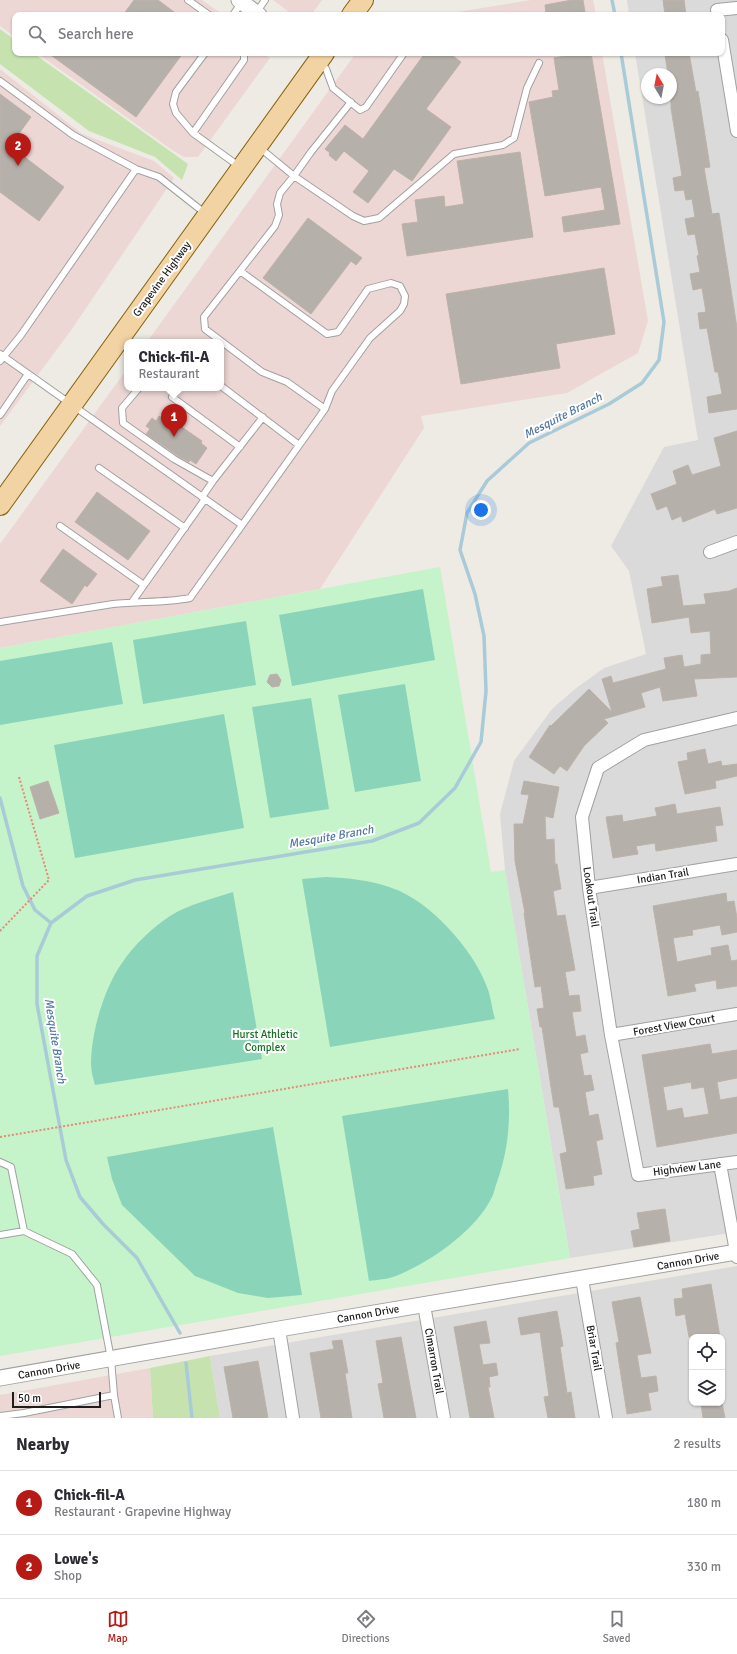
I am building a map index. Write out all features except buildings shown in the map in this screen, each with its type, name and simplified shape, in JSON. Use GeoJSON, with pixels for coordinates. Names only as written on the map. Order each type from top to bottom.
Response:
{"type":"FeatureCollection","features":[{"type":"Feature","properties":{"kind":"main road","name":"Grapevine Highway"},"geometry":{"type":"LineString","coordinates":[[0,505],[257,146],[316,56]]}},
{"type":"Feature","properties":{"kind":"street"},"geometry":{"type":"LineString","coordinates":[[240,1],[254,12]]}},
{"type":"Feature","properties":{"kind":"street"},"geometry":{"type":"LineString","coordinates":[[717,8],[737,8]]}},
{"type":"Feature","properties":{"kind":"street"},"geometry":{"type":"LineString","coordinates":[[725,56],[737,131]]}},
{"type":"Feature","properties":{"kind":"street"},"geometry":{"type":"LineString","coordinates":[[710,552],[737,542]]}},
{"type":"Feature","properties":{"kind":"street","name":"Lookout Trail"},"geometry":{"type":"LineString","coordinates":[[638,1175],[611,1036],[589,888],[582,817],[598,768],[644,740],[737,718]]}},
{"type":"Feature","properties":{"kind":"street","name":"Indian Trail"},"geometry":{"type":"LineString","coordinates":[[589,888],[737,864]]}},
{"type":"Feature","properties":{"kind":"street","name":"Forest View Court"},"geometry":{"type":"LineString","coordinates":[[611,1036],[737,1014]]}},
{"type":"Feature","properties":{"kind":"street","name":"Highview Lane"},"geometry":{"type":"LineString","coordinates":[[638,1175],[737,1162]]}},
{"type":"Feature","properties":{"kind":"street"},"geometry":{"type":"LineString","coordinates":[[720,1164],[737,1254]]}},
{"type":"Feature","properties":{"kind":"street","name":"Cannon Drive"},"geometry":{"type":"LineString","coordinates":[[0,1378],[279,1329],[737,1254]]}},
{"type":"Feature","properties":{"kind":"street","name":"Briar Trail"},"geometry":{"type":"LineString","coordinates":[[582,1279],[606,1418]]}},
{"type":"Feature","properties":{"kind":"street","name":"Cimarron Trail"},"geometry":{"type":"LineString","coordinates":[[424,1305],[444,1418]]}},
{"type":"Feature","properties":{"kind":"street"},"geometry":{"type":"LineString","coordinates":[[279,1329],[293,1418]]}},
{"type":"Feature","properties":{"kind":"lane"},"geometry":{"type":"LineString","coordinates":[[188,0],[205,12]]}},
{"type":"Feature","properties":{"kind":"lane"},"geometry":{"type":"LineString","coordinates":[[258,12],[264,0]]}},
{"type":"Feature","properties":{"kind":"lane"},"geometry":{"type":"LineString","coordinates":[[234,12],[240,1]]}},
{"type":"Feature","properties":{"kind":"lane"},"geometry":{"type":"LineString","coordinates":[[203,56],[176,92],[173,104],[176,113],[193,133],[241,168]]}},
{"type":"Feature","properties":{"kind":"lane"},"geometry":{"type":"LineString","coordinates":[[193,133],[244,60],[244,56]]}},
{"type":"Feature","properties":{"kind":"lane"},"geometry":{"type":"LineString","coordinates":[[318,56],[326,69],[332,88],[360,110],[366,107],[402,56]]}},
{"type":"Feature","properties":{"kind":"lane"},"geometry":{"type":"LineString","coordinates":[[257,146],[294,176],[353,216],[364,220],[379,218],[454,154],[503,145],[514,138],[527,88],[539,63]]}},
{"type":"Feature","properties":{"kind":"lane"},"geometry":{"type":"LineString","coordinates":[[0,81],[73,135],[136,169],[159,177],[207,215]]}},
{"type":"Feature","properties":{"kind":"lane"},"geometry":{"type":"LineString","coordinates":[[218,339],[205,329],[204,317],[275,226],[279,215],[277,204],[280,193],[350,102]]}},
{"type":"Feature","properties":{"kind":"lane"},"geometry":{"type":"LineString","coordinates":[[136,169],[21,335],[1,357],[28,374],[71,406],[242,525]]}},
{"type":"Feature","properties":{"kind":"lane"},"geometry":{"type":"LineString","coordinates":[[0,622],[132,602],[190,598],[325,408],[332,391],[370,338],[400,311],[404,304],[405,296],[400,286],[391,284],[368,289],[338,332],[327,334],[240,271]]}},
{"type":"Feature","properties":{"kind":"lane"},"geometry":{"type":"LineString","coordinates":[[224,343],[262,372],[287,382],[325,408]]}},
{"type":"Feature","properties":{"kind":"lane"},"geometry":{"type":"LineString","coordinates":[[0,415],[28,374]]}},
{"type":"Feature","properties":{"kind":"lane"},"geometry":{"type":"LineString","coordinates":[[224,388],[299,445]]}},
{"type":"Feature","properties":{"kind":"lane"},"geometry":{"type":"LineString","coordinates":[[136,391],[122,408],[123,424],[174,459],[213,481]]}},
{"type":"Feature","properties":{"kind":"lane"},"geometry":{"type":"LineString","coordinates":[[176,391],[172,397],[240,447]]}},
{"type":"Feature","properties":{"kind":"lane"},"geometry":{"type":"LineString","coordinates":[[132,602],[185,528],[213,481],[263,417]]}},
{"type":"Feature","properties":{"kind":"lane"},"geometry":{"type":"LineString","coordinates":[[99,468],[185,528]]}},
{"type":"Feature","properties":{"kind":"lane"},"geometry":{"type":"LineString","coordinates":[[60,526],[144,585]]}},
{"type":"Feature","properties":{"kind":"lane"},"geometry":{"type":"LineString","coordinates":[[0,1162],[11,1166],[24,1231]]}},
{"type":"Feature","properties":{"kind":"lane"},"geometry":{"type":"LineString","coordinates":[[0,1235],[24,1231],[72,1254],[97,1285],[111,1359],[114,1395],[118,1418]]}},
{"type":"Feature","properties":{"kind":"lane"},"geometry":{"type":"LineString","coordinates":[[0,1416],[21,1416],[114,1395]]}},
{"type":"Feature","properties":{"kind":"path"},"geometry":{"type":"LineString","coordinates":[[0,931],[49,880],[19,777]]}},
{"type":"Feature","properties":{"kind":"path"},"geometry":{"type":"LineString","coordinates":[[0,1137],[520,1049]]}},
{"type":"Feature","properties":{"kind":"shaded area"},"geometry":{"type":"Polygon","coordinates":[[[0,0],[202,0],[219,12],[12,12],[12,35],[0,26],[0,0]]]}},
{"type":"Feature","properties":{"kind":"shaded area"},"geometry":{"type":"Polygon","coordinates":[[[273,0],[322,0],[313,12],[289,12],[273,0]]]}},
{"type":"Feature","properties":{"kind":"shaded area"},"geometry":{"type":"Polygon","coordinates":[[[531,0],[593,0],[595,12],[457,12],[531,0]]]}},
{"type":"Feature","properties":{"kind":"shaded area"},"geometry":{"type":"Polygon","coordinates":[[[627,0],[737,0],[737,1232],[570,1258],[505,870],[500,814],[514,761],[552,709],[575,689],[604,668],[646,654],[629,571],[611,546],[664,447],[698,440],[643,104],[677,104],[677,68],[641,68],[641,90],[635,56],[725,56],[725,12],[629,12],[627,0]]]}},
{"type":"Feature","properties":{"kind":"shaded area"},"geometry":{"type":"Polygon","coordinates":[[[41,56],[267,56],[270,58],[198,157],[184,157],[172,150],[41,56]]]}},
{"type":"Feature","properties":{"kind":"shaded area"},"geometry":{"type":"Polygon","coordinates":[[[354,56],[603,56],[648,321],[638,353],[567,393],[421,416],[424,428],[320,589],[0,648],[0,544],[124,373],[124,391],[224,391],[224,339],[149,339],[354,56]]]}},
{"type":"Feature","properties":{"kind":"shaded area"},"geometry":{"type":"Polygon","coordinates":[[[0,69],[82,134],[154,161],[174,178],[72,329],[0,426],[0,69]]]}},
{"type":"Feature","properties":{"kind":"shaded area"},"geometry":{"type":"Polygon","coordinates":[[[737,1266],[737,1418],[220,1418],[210,1356],[737,1266]]]}},
{"type":"Feature","properties":{"kind":"shaded area"},"geometry":{"type":"Polygon","coordinates":[[[150,1368],[153,1418],[0,1418],[0,1395],[150,1368]]]}},
{"type":"Feature","properties":{"kind":"green space"},"geometry":{"type":"Polygon","coordinates":[[[0,29],[12,38],[12,56],[37,56],[188,164],[182,180],[155,157],[89,131],[0,64],[0,29]]]}},
{"type":"Feature","properties":{"kind":"green space","name":"Hurst Athletic Complex"},"geometry":{"type":"Polygon","coordinates":[[[440,567],[491,872],[505,870],[570,1258],[0,1356],[0,648],[440,567]]]}},
{"type":"Feature","properties":{"kind":"green space"},"geometry":{"type":"Polygon","coordinates":[[[423,589],[435,660],[292,686],[279,615],[423,589]]]}},
{"type":"Feature","properties":{"kind":"green space"},"geometry":{"type":"Polygon","coordinates":[[[246,621],[256,685],[143,704],[133,640],[246,621]]]}},
{"type":"Feature","properties":{"kind":"green space"},"geometry":{"type":"Polygon","coordinates":[[[112,642],[123,704],[0,725],[0,661],[112,642]]]}},
{"type":"Feature","properties":{"kind":"green space"},"geometry":{"type":"Polygon","coordinates":[[[405,684],[421,781],[355,792],[338,695],[405,684]]]}},
{"type":"Feature","properties":{"kind":"green space"},"geometry":{"type":"Polygon","coordinates":[[[311,698],[329,809],[270,818],[252,707],[311,698]]]}},
{"type":"Feature","properties":{"kind":"green space"},"geometry":{"type":"Polygon","coordinates":[[[224,714],[244,828],[75,858],[54,745],[224,714]]]}},
{"type":"Feature","properties":{"kind":"green space"},"geometry":{"type":"Polygon","coordinates":[[[326,877],[359,880],[392,888],[406,894],[435,915],[461,942],[472,957],[488,991],[495,1019],[330,1047],[302,879],[326,877]]]}},
{"type":"Feature","properties":{"kind":"green space"},"geometry":{"type":"Polygon","coordinates":[[[233,892],[262,1059],[95,1085],[91,1064],[96,1025],[104,998],[116,973],[127,956],[144,937],[170,916],[193,905],[233,892]]]}},
{"type":"Feature","properties":{"kind":"green space"},"geometry":{"type":"Polygon","coordinates":[[[508,1089],[509,1124],[504,1159],[493,1195],[483,1211],[474,1223],[450,1245],[423,1263],[396,1276],[369,1281],[342,1116],[508,1089]]]}},
{"type":"Feature","properties":{"kind":"green space"},"geometry":{"type":"Polygon","coordinates":[[[273,1127],[302,1295],[268,1298],[238,1293],[195,1276],[122,1205],[112,1179],[107,1157],[273,1127]]]}},
{"type":"Feature","properties":{"kind":"green space"},"geometry":{"type":"Polygon","coordinates":[[[210,1356],[220,1418],[153,1418],[150,1368],[210,1356]]]}},
{"type":"Feature","properties":{"kind":"waterway","name":"Mesquite Branch"},"geometry":{"type":"LineString","coordinates":[[612,0],[614,12]]}},
{"type":"Feature","properties":{"kind":"waterway","name":"Mesquite Branch"},"geometry":{"type":"LineString","coordinates":[[180,1333],[137,1258],[103,1224],[80,1197],[66,1160],[37,1004],[37,956],[51,923],[87,896],[135,880],[372,841],[419,823],[455,788],[481,742],[486,691],[484,636],[475,594],[460,550],[467,513],[487,481],[529,443],[609,404],[642,383],[659,360],[664,322],[621,56]]}},
{"type":"Feature","properties":{"kind":"waterway"},"geometry":{"type":"LineString","coordinates":[[0,798],[23,886],[35,910],[51,923]]}},
{"type":"Feature","properties":{"kind":"waterway","name":"Mesquite Branch"},"geometry":{"type":"LineString","coordinates":[[186,1363],[192,1418]]}},
{"type":"Feature","properties":{"kind":"place","name":"Lowe's"},"geometry":{"type":"Point","coordinates":[18,166]}},
{"type":"Feature","properties":{"kind":"place","name":"Chick-fil-A"},"geometry":{"type":"Point","coordinates":[174,437]}}]}
